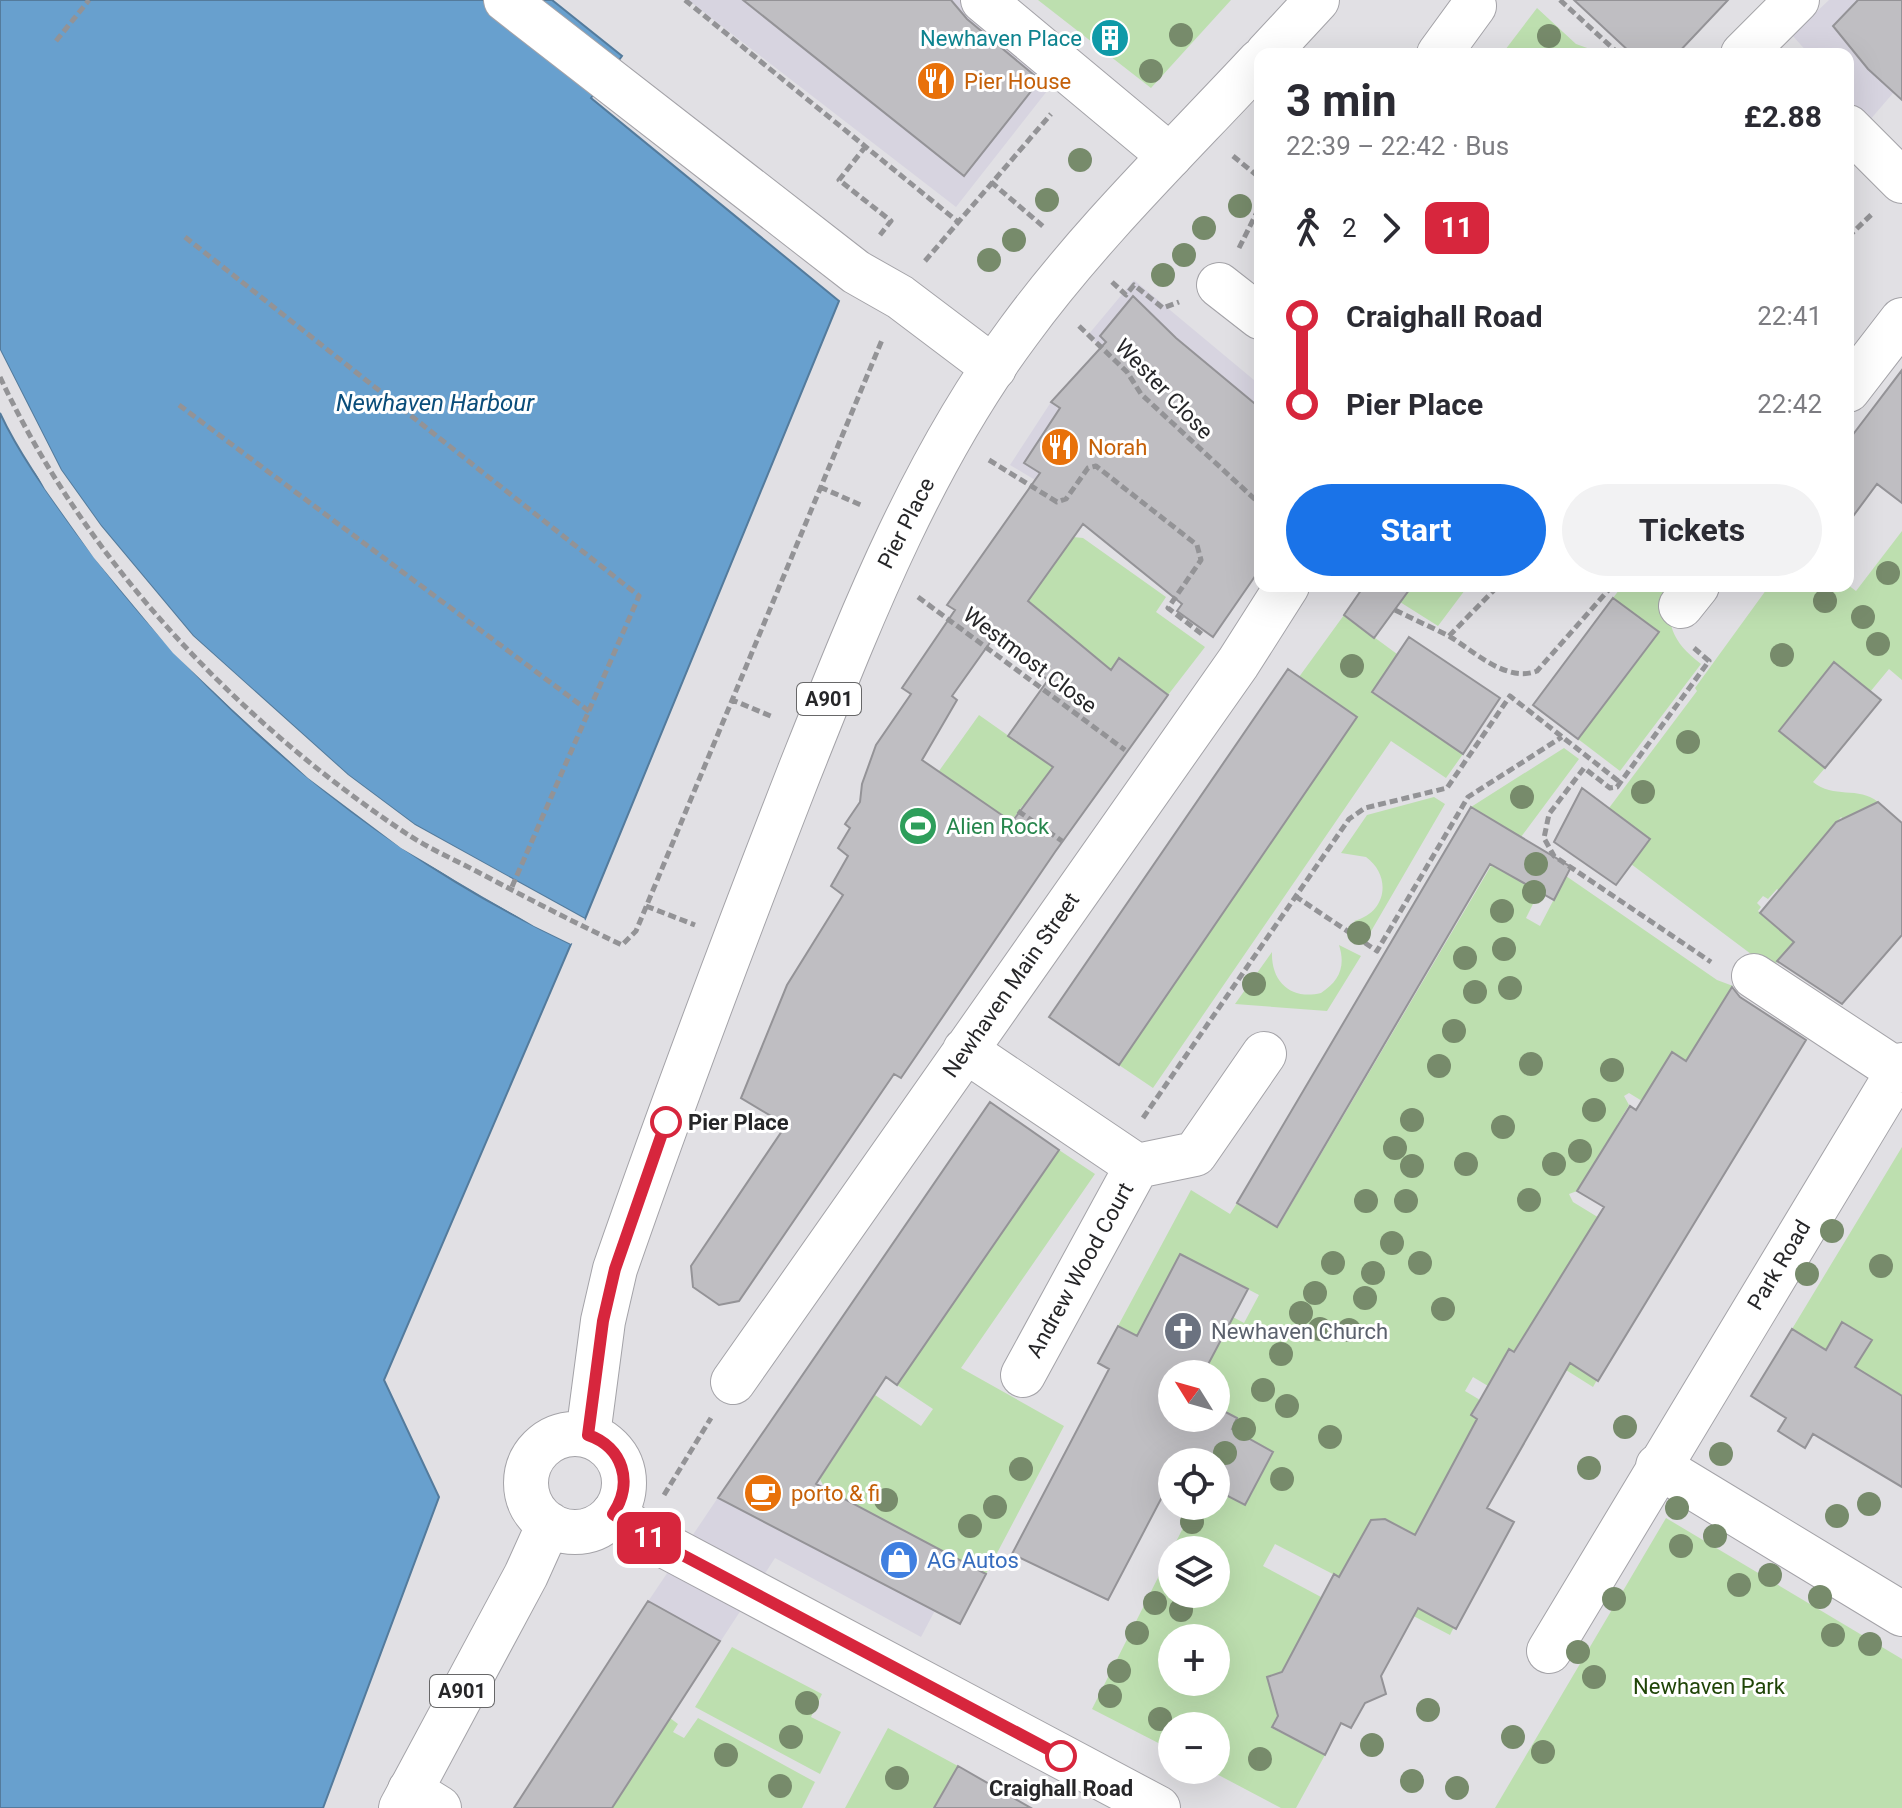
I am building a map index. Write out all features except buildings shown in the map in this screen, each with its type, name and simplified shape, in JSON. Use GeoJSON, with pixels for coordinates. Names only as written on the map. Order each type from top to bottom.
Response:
{"type":"FeatureCollection","features":[{"type":"Feature","properties":{"kind":"street"},"geometry":{"type":"LineString","coordinates":[[506,0],[856,272],[900,297],[994,368]]}},
{"type":"Feature","properties":{"kind":"street"},"geometry":{"type":"LineString","coordinates":[[983,0],[1170,156]]}},
{"type":"Feature","properties":{"kind":"street"},"geometry":{"type":"LineString","coordinates":[[1273,48],[1317,0]]}},
{"type":"Feature","properties":{"kind":"street"},"geometry":{"type":"LineString","coordinates":[[1760,48],[1797,0]]}},
{"type":"Feature","properties":{"kind":"street"},"geometry":{"type":"LineString","coordinates":[[1443,48],[1474,6]]}},
{"type":"Feature","properties":{"kind":"street","name":"Pier Place"},"geometry":{"type":"LineString","coordinates":[[588,1435],[603,1321],[615,1269],[734,939],[881,570],[994,368],[1047,296],[1170,156],[1254,67]]}},
{"type":"Feature","properties":{"kind":"street"},"geometry":{"type":"LineString","coordinates":[[1854,133],[1902,181]]}},
{"type":"Feature","properties":{"kind":"street"},"geometry":{"type":"LineString","coordinates":[[1219,285],[1254,312]]}},
{"type":"Feature","properties":{"kind":"street"},"geometry":{"type":"LineString","coordinates":[[1854,382],[1902,320]]}},
{"type":"Feature","properties":{"kind":"street","name":"Newhaven Main Street"},"geometry":{"type":"LineString","coordinates":[[733,1382],[1238,663],[1283,592]]}},
{"type":"Feature","properties":{"kind":"street"},"geometry":{"type":"LineString","coordinates":[[1754,976],[1900,1068]]}},
{"type":"Feature","properties":{"kind":"street","name":"Andrew Wood Court"},"geometry":{"type":"LineString","coordinates":[[965,1050],[1128,1159],[1195,1154],[1264,1054]]}},
{"type":"Feature","properties":{"kind":"street","name":"Park Road"},"geometry":{"type":"LineString","coordinates":[[1549,1651],[1900,1068]]}},
{"type":"Feature","properties":{"kind":"street","name":"Andrew Wood Court"},"geometry":{"type":"LineString","coordinates":[[1023,1375],[1128,1159]]}},
{"type":"Feature","properties":{"kind":"street"},"geometry":{"type":"LineString","coordinates":[[627,1524],[622,1467],[605,1443],[588,1435],[570,1434],[554,1438],[530,1463],[526,1480],[528,1497],[536,1513],[549,1524],[565,1531],[583,1532],[600,1526],[627,1524],[1158,1808]]}},
{"type":"Feature","properties":{"kind":"street"},"geometry":{"type":"LineString","coordinates":[[1658,1466],[1902,1614]]}},
{"type":"Feature","properties":{"kind":"street","name":"A901"},"geometry":{"type":"LineString","coordinates":[[417,1802],[549,1524]]}},
{"type":"Feature","properties":{"kind":"path"},"geometry":{"type":"LineString","coordinates":[[56,41],[89,0]]}},
{"type":"Feature","properties":{"kind":"path"},"geometry":{"type":"LineString","coordinates":[[685,0],[957,221]]}},
{"type":"Feature","properties":{"kind":"path"},"geometry":{"type":"LineString","coordinates":[[1560,0],[1613,48]]}},
{"type":"Feature","properties":{"kind":"path"},"geometry":{"type":"LineString","coordinates":[[0,377],[51,473],[83,520],[180,643],[334,782],[409,835],[622,945],[636,931],[900,297],[908,282],[957,221],[1081,80]]}},
{"type":"Feature","properties":{"kind":"path"},"geometry":{"type":"LineString","coordinates":[[866,146],[839,180],[891,221],[879,236],[867,227]]}},
{"type":"Feature","properties":{"kind":"path"},"geometry":{"type":"LineString","coordinates":[[991,182],[1126,295],[1134,285],[1163,308],[1219,285]]}},
{"type":"Feature","properties":{"kind":"path"},"geometry":{"type":"LineString","coordinates":[[185,237],[639,596],[540,829],[511,889]]}},
{"type":"Feature","properties":{"kind":"path","name":"Wester Close"},"geometry":{"type":"LineString","coordinates":[[1047,296],[1127,372],[1141,394],[1254,498]]}},
{"type":"Feature","properties":{"kind":"path"},"geometry":{"type":"LineString","coordinates":[[179,405],[590,712]]}},
{"type":"Feature","properties":{"kind":"path"},"geometry":{"type":"LineString","coordinates":[[953,437],[1057,502],[1066,499],[1088,468],[1096,466],[1194,543],[1200,551],[1201,560],[1168,608],[1238,663]]}},
{"type":"Feature","properties":{"kind":"path","name":"Westmost Close"},"geometry":{"type":"LineString","coordinates":[[881,570],[1159,775]]}},
{"type":"Feature","properties":{"kind":"path"},"geometry":{"type":"LineString","coordinates":[[1449,636],[1492,592]]}},
{"type":"Feature","properties":{"kind":"path"},"geometry":{"type":"LineString","coordinates":[[1395,610],[1449,636],[1507,672],[1525,676],[1537,671],[1607,592]]}},
{"type":"Feature","properties":{"kind":"path"},"geometry":{"type":"LineString","coordinates":[[1709,661],[1621,783],[1610,788],[1584,768],[1545,824],[1547,848],[1554,856],[1728,973],[1754,976]]}},
{"type":"Feature","properties":{"kind":"path"},"geometry":{"type":"LineString","coordinates":[[1128,1159],[1295,896],[1353,816],[1365,808],[1447,788],[1510,696],[1621,783]]}},
{"type":"Feature","properties":{"kind":"path"},"geometry":{"type":"LineString","coordinates":[[1295,896],[1377,951],[1468,797],[1562,737]]}},
{"type":"Feature","properties":{"kind":"path"},"geometry":{"type":"LineString","coordinates":[[627,1524],[733,1382]]}},
{"type":"Feature","properties":{"kind":"shaded area"},"geometry":{"type":"Polygon","coordinates":[[[688,0],[1001,0],[1073,58],[956,207],[688,0]]]}},
{"type":"Feature","properties":{"kind":"shaded area"},"geometry":{"type":"Polygon","coordinates":[[[1829,0],[1902,0],[1894,92],[1869,121],[1854,105],[1854,48],[1804,48],[1792,35],[1829,0]]]}},
{"type":"Feature","properties":{"kind":"shaded area"},"geometry":{"type":"Polygon","coordinates":[[[1134,280],[1254,380],[1254,404],[1127,372],[1088,335],[1134,280]]]}},
{"type":"Feature","properties":{"kind":"shaded area"},"geometry":{"type":"Polygon","coordinates":[[[1051,402],[1096,431],[1060,495],[1010,465],[1051,402]]]}},
{"type":"Feature","properties":{"kind":"shaded area"},"geometry":{"type":"Polygon","coordinates":[[[752,1447],[961,1561],[921,1637],[775,1558],[679,1705],[608,1661],[752,1447]]]}},
{"type":"Feature","properties":{"kind":"green space"},"geometry":{"type":"Polygon","coordinates":[[[1038,0],[1231,0],[1151,88],[1038,0]]]}},
{"type":"Feature","properties":{"kind":"green space"},"geometry":{"type":"Polygon","coordinates":[[[1537,8],[1576,44],[1587,48],[1507,48],[1537,8]]]}},
{"type":"Feature","properties":{"kind":"green space"},"geometry":{"type":"Polygon","coordinates":[[[1902,531],[1902,680],[1889,669],[1870,692],[1779,731],[1825,768],[1813,782],[1829,790],[1863,795],[1878,802],[1867,808],[1856,829],[1841,817],[1821,840],[1786,935],[1794,942],[1771,969],[1631,864],[1650,839],[1609,808],[1697,691],[1695,688],[1765,592],[1854,592],[1856,591],[1902,531]],[[1777,889],[1768,899],[1763,896],[1757,903],[1761,907],[1758,911],[1775,926],[1794,904],[1777,889]]]}},
{"type":"Feature","properties":{"kind":"green space"},"geometry":{"type":"Polygon","coordinates":[[[1073,537],[1083,538],[1166,597],[1156,612],[1205,647],[1168,695],[1120,658],[1107,675],[1067,634],[1028,601],[1073,537]]]}},
{"type":"Feature","properties":{"kind":"green space"},"geometry":{"type":"Polygon","coordinates":[[[1408,592],[1464,592],[1438,626],[1400,602],[1408,592]]]}},
{"type":"Feature","properties":{"kind":"green space"},"geometry":{"type":"Polygon","coordinates":[[[1618,592],[1668,592],[1673,631],[1683,647],[1701,664],[1620,771],[1578,739],[1658,632],[1613,598],[1618,592]]]}},
{"type":"Feature","properties":{"kind":"green space"},"geometry":{"type":"Polygon","coordinates":[[[1344,615],[1397,654],[1372,693],[1463,754],[1446,778],[1391,741],[1153,1088],[1119,1065],[1357,717],[1299,677],[1344,615]]]}},
{"type":"Feature","properties":{"kind":"green space"},"geometry":{"type":"Polygon","coordinates":[[[979,715],[1053,767],[1067,835],[1023,805],[989,852],[997,812],[939,771],[979,715]]]}},
{"type":"Feature","properties":{"kind":"green space"},"geometry":{"type":"Polygon","coordinates":[[[1564,748],[1579,759],[1518,841],[1552,866],[1526,918],[1540,926],[1566,876],[1717,980],[1733,986],[1723,1001],[1735,1008],[1702,1061],[1690,1054],[1685,1061],[1672,1052],[1668,1059],[1668,1117],[1629,1093],[1624,1096],[1629,1105],[1617,1125],[1639,1139],[1577,1191],[1569,1194],[1573,1202],[1614,1227],[1584,1239],[1537,1315],[1541,1345],[1597,1380],[1593,1387],[1566,1370],[1561,1379],[1488,1386],[1473,1377],[1465,1391],[1480,1400],[1480,1421],[1415,1535],[1385,1519],[1454,1627],[1450,1635],[1275,1544],[1263,1566],[1321,1597],[1282,1672],[1269,1681],[1289,1695],[1272,1728],[1325,1755],[1296,1808],[1281,1808],[1230,1781],[1230,1712],[1158,1712],[1158,1743],[1092,1709],[1158,1578],[1158,1608],[1230,1608],[1230,1536],[1179,1536],[1187,1520],[1230,1520],[1230,1497],[1245,1505],[1273,1452],[1254,1442],[1230,1489],[1230,1448],[1222,1448],[1237,1418],[1230,1414],[1230,1360],[1210,1360],[1233,1317],[1244,1323],[1259,1295],[1180,1254],[1137,1336],[1118,1326],[1191,1190],[1230,1214],[1237,1203],[1278,1227],[1511,832],[1471,807],[1564,748]]]}},
{"type":"Feature","properties":{"kind":"green space"},"geometry":{"type":"Polygon","coordinates":[[[1434,797],[1445,804],[1370,933],[1354,921],[1365,917],[1379,902],[1382,893],[1380,874],[1366,857],[1341,853],[1367,815],[1434,797]]]}},
{"type":"Feature","properties":{"kind":"green space"},"geometry":{"type":"Polygon","coordinates":[[[1339,945],[1361,956],[1327,1011],[1235,1004],[1272,952],[1275,972],[1285,986],[1301,994],[1321,993],[1339,973],[1342,960],[1339,945]]]}},
{"type":"Feature","properties":{"kind":"green space"},"geometry":{"type":"Polygon","coordinates":[[[1902,1147],[1902,1396],[1855,1368],[1871,1340],[1842,1322],[1826,1350],[1792,1329],[1902,1147]]]}},
{"type":"Feature","properties":{"kind":"green space"},"geometry":{"type":"Polygon","coordinates":[[[1059,1150],[1095,1174],[961,1368],[1064,1426],[986,1574],[825,1489],[820,1479],[875,1395],[921,1426],[933,1409],[897,1385],[1059,1150]]]}},
{"type":"Feature","properties":{"kind":"green space","name":"Newhaven Park"},"geometry":{"type":"Polygon","coordinates":[[[1666,1518],[1902,1659],[1902,1808],[1495,1808],[1666,1518]]]}},
{"type":"Feature","properties":{"kind":"green space"},"geometry":{"type":"Polygon","coordinates":[[[732,1647],[822,1694],[811,1717],[841,1732],[820,1774],[695,1707],[732,1647]]]}},
{"type":"Feature","properties":{"kind":"green space"},"geometry":{"type":"Polygon","coordinates":[[[670,1718],[678,1724],[673,1732],[684,1738],[698,1718],[815,1782],[802,1808],[612,1808],[670,1718]]]}},
{"type":"Feature","properties":{"kind":"green space"},"geometry":{"type":"Polygon","coordinates":[[[888,1728],[958,1766],[934,1808],[845,1808],[888,1728]]]}},
{"type":"Feature","properties":{"kind":"water","name":"Newhaven Harbour"},"geometry":{"type":"Polygon","coordinates":[[[0,0],[552,0],[622,56],[591,98],[839,301],[585,919],[415,825],[348,775],[193,636],[101,526],[61,470],[0,350],[0,0]]]}},
{"type":"Feature","properties":{"kind":"water"},"geometry":{"type":"Polygon","coordinates":[[[0,413],[46,491],[78,535],[181,659],[238,716],[299,770],[363,820],[430,866],[499,907],[571,944],[384,1380],[439,1497],[323,1808],[0,1808],[0,413]]]}},
{"type":"Feature","properties":{"kind":"pier"},"geometry":{"type":"Polygon","coordinates":[[[0,350],[61,470],[101,526],[193,636],[348,775],[415,825],[585,919],[583,922],[413,828],[345,778],[190,638],[98,529],[58,472],[0,359],[0,350]]]}},
{"type":"Feature","properties":{"kind":"pier"},"geometry":{"type":"Polygon","coordinates":[[[0,409],[48,487],[128,596],[176,651],[234,706],[310,775],[403,844],[536,923],[573,940],[571,944],[534,926],[401,848],[308,778],[232,709],[173,653],[94,558],[45,489],[0,409]]]}},
{"type":"Feature","properties":{"kind":"bus line","name":"11"},"geometry":{"type":"LineString","coordinates":[[666,1122],[615,1269],[593,1383],[588,1435],[613,1450],[624,1477],[623,1497],[613,1514],[641,1533],[1061,1756]]}},
{"type":"Feature","properties":{"kind":"place","name":"Newhaven Place"},"geometry":{"type":"Point","coordinates":[1110,38]}},
{"type":"Feature","properties":{"kind":"place","name":"Pier House"},"geometry":{"type":"Point","coordinates":[936,81]}},
{"type":"Feature","properties":{"kind":"place","name":"Norah"},"geometry":{"type":"Point","coordinates":[1060,447]}},
{"type":"Feature","properties":{"kind":"place","name":"Alien Rock"},"geometry":{"type":"Point","coordinates":[918,826]}},
{"type":"Feature","properties":{"kind":"place","name":"Pier Place"},"geometry":{"type":"Point","coordinates":[666,1122]}},
{"type":"Feature","properties":{"kind":"place","name":"Newhaven Church"},"geometry":{"type":"Point","coordinates":[1183,1331]}},
{"type":"Feature","properties":{"kind":"place","name":"porto & fi"},"geometry":{"type":"Point","coordinates":[763,1493]}},
{"type":"Feature","properties":{"kind":"place","name":"AG Autos"},"geometry":{"type":"Point","coordinates":[899,1560]}},
{"type":"Feature","properties":{"kind":"place","name":"Craighall Road"},"geometry":{"type":"Point","coordinates":[1061,1756]}}]}
